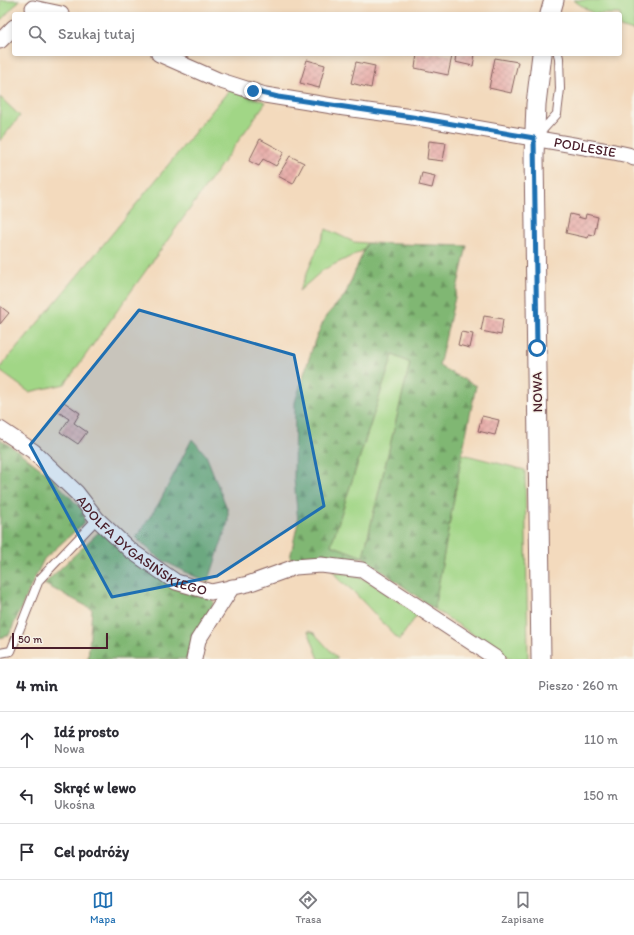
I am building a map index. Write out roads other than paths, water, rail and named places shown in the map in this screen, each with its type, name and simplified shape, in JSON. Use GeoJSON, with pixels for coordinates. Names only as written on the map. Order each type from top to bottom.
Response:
{"type":"FeatureCollection","features":[{"type":"Feature","properties":{"kind":"street"},"geometry":{"type":"LineString","coordinates":[[551,12],[554,0]]}},
{"type":"Feature","properties":{"kind":"street"},"geometry":{"type":"LineString","coordinates":[[34,7],[53,12]]}},
{"type":"Feature","properties":{"kind":"street"},"geometry":{"type":"LineString","coordinates":[[0,41],[12,29]]}},
{"type":"Feature","properties":{"kind":"street","name":"PODLESIE"},"geometry":{"type":"LineString","coordinates":[[164,56],[218,80],[265,95],[412,117],[614,152],[634,158]]}},
{"type":"Feature","properties":{"kind":"street","name":"NOWA"},"geometry":{"type":"LineString","coordinates":[[541,659],[534,138],[536,104],[542,56]]}},
{"type":"Feature","properties":{"kind":"street","name":"ADOLFA DYGASIŃSKIEGO"},"geometry":{"type":"LineString","coordinates":[[0,429],[33,451],[77,493],[97,519],[130,550],[176,582],[212,592],[248,584],[295,567],[321,565],[362,570],[497,659]]}},
{"type":"Feature","properties":{"kind":"street"},"geometry":{"type":"LineString","coordinates":[[194,659],[198,640],[232,587]]}},
{"type":"Feature","properties":{"kind":"lane"},"geometry":{"type":"LineString","coordinates":[[534,138],[557,114],[560,88],[558,56]]}},
{"type":"Feature","properties":{"kind":"lane"},"geometry":{"type":"LineString","coordinates":[[0,653],[11,651],[39,580],[97,519]]}}]}
